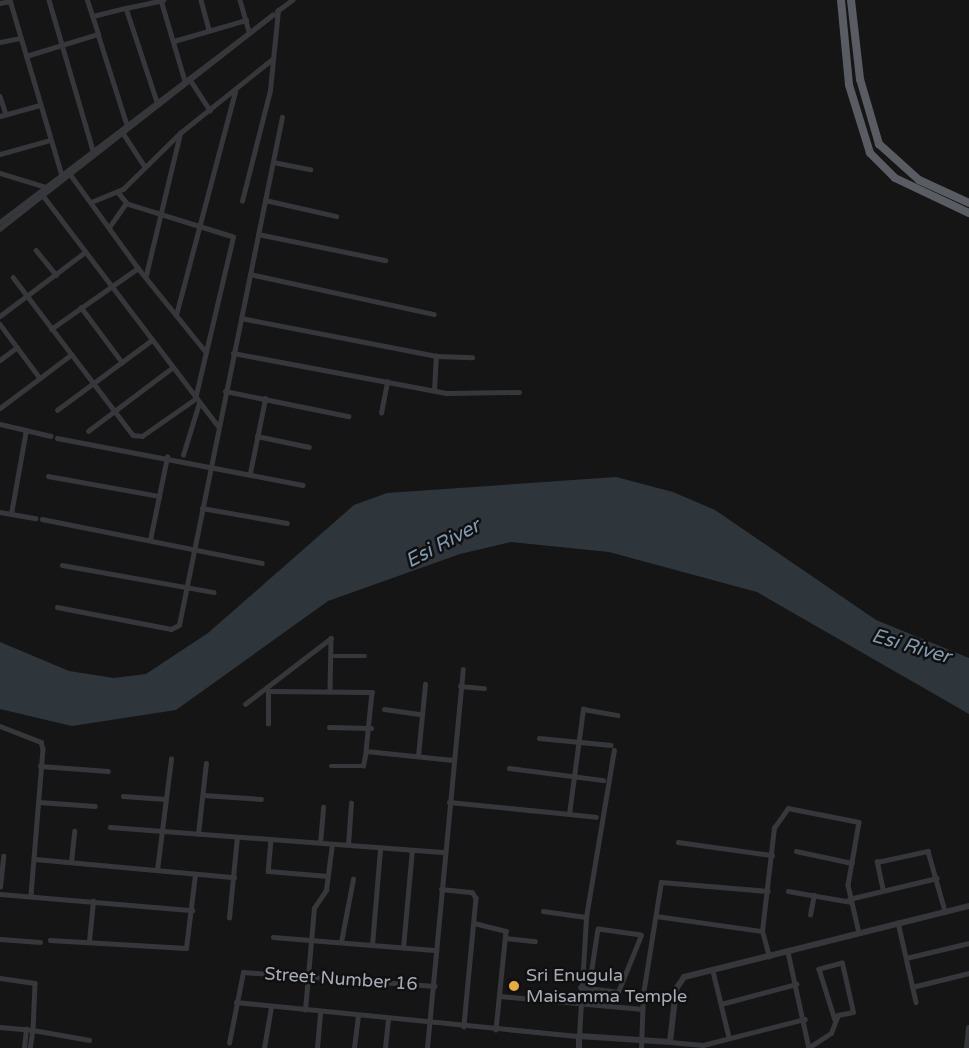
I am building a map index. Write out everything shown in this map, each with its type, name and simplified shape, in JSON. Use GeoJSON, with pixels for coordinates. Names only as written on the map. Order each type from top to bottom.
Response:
{"type":"FeatureCollection","features":[{"type":"Feature","properties":{"kind":"highway"},"geometry":{"type":"LineString","coordinates":[[841,0],[849,85],[870,153],[895,178],[969,213]]}},
{"type":"Feature","properties":{"kind":"highway"},"geometry":{"type":"LineString","coordinates":[[851,0],[860,80],[879,144],[919,180],[969,203]]}},
{"type":"Feature","properties":{"kind":"street"},"geometry":{"type":"LineString","coordinates":[[0,3],[10,0],[50,141],[62,175]]}},
{"type":"Feature","properties":{"kind":"street"},"geometry":{"type":"LineString","coordinates":[[49,0],[93,150]]}},
{"type":"Feature","properties":{"kind":"street"},"geometry":{"type":"LineString","coordinates":[[87,0],[127,125]]}},
{"type":"Feature","properties":{"kind":"street"},"geometry":{"type":"LineString","coordinates":[[93,16],[162,0],[188,81],[210,110]]}},
{"type":"Feature","properties":{"kind":"street"},"geometry":{"type":"LineString","coordinates":[[201,0],[209,30]]}},
{"type":"Feature","properties":{"kind":"street"},"geometry":{"type":"LineString","coordinates":[[240,0],[249,31]]}},
{"type":"Feature","properties":{"kind":"street"},"geometry":{"type":"LineString","coordinates":[[48,188],[93,150],[188,81],[273,15],[284,2],[292,0]]}},
{"type":"Feature","properties":{"kind":"street"},"geometry":{"type":"LineString","coordinates":[[126,8],[157,102]]}},
{"type":"Feature","properties":{"kind":"street"},"geometry":{"type":"LineString","coordinates":[[242,201],[266,110],[278,10]]}},
{"type":"Feature","properties":{"kind":"street"},"geometry":{"type":"LineString","coordinates":[[0,222],[70,174],[249,31],[273,15]]}},
{"type":"Feature","properties":{"kind":"street"},"geometry":{"type":"LineString","coordinates":[[174,41],[246,20]]}},
{"type":"Feature","properties":{"kind":"street"},"geometry":{"type":"LineString","coordinates":[[26,56],[98,34]]}},
{"type":"Feature","properties":{"kind":"street"},"geometry":{"type":"LineString","coordinates":[[0,42],[21,38]]}},
{"type":"Feature","properties":{"kind":"street"},"geometry":{"type":"LineString","coordinates":[[91,202],[118,194],[144,165],[180,133],[235,92],[271,60]]}},
{"type":"Feature","properties":{"kind":"street"},"geometry":{"type":"LineString","coordinates":[[176,315],[235,92]]}},
{"type":"Feature","properties":{"kind":"street"},"geometry":{"type":"LineString","coordinates":[[0,96],[6,114]]}},
{"type":"Feature","properties":{"kind":"street"},"geometry":{"type":"LineString","coordinates":[[0,116],[40,105]]}},
{"type":"Feature","properties":{"kind":"street"},"geometry":{"type":"LineString","coordinates":[[57,607],[176,628],[189,588],[209,465],[282,117]]}},
{"type":"Feature","properties":{"kind":"street"},"geometry":{"type":"LineString","coordinates":[[123,133],[144,165]]}},
{"type":"Feature","properties":{"kind":"street"},"geometry":{"type":"LineString","coordinates":[[146,274],[180,133]]}},
{"type":"Feature","properties":{"kind":"street"},"geometry":{"type":"LineString","coordinates":[[0,154],[50,141]]}},
{"type":"Feature","properties":{"kind":"street"},"geometry":{"type":"LineString","coordinates":[[273,162],[310,169]]}},
{"type":"Feature","properties":{"kind":"street"},"geometry":{"type":"LineString","coordinates":[[1,174],[48,188]]}},
{"type":"Feature","properties":{"kind":"street"},"geometry":{"type":"LineString","coordinates":[[70,174],[110,226],[138,268],[146,274],[206,352]]}},
{"type":"Feature","properties":{"kind":"street"},"geometry":{"type":"LineString","coordinates":[[0,228],[41,193]]}},
{"type":"Feature","properties":{"kind":"street"},"geometry":{"type":"LineString","coordinates":[[41,193],[84,254],[218,426]]}},
{"type":"Feature","properties":{"kind":"street"},"geometry":{"type":"LineString","coordinates":[[118,194],[126,203],[233,237],[183,455]]}},
{"type":"Feature","properties":{"kind":"street"},"geometry":{"type":"LineString","coordinates":[[265,200],[336,216]]}},
{"type":"Feature","properties":{"kind":"street"},"geometry":{"type":"LineString","coordinates":[[110,226],[126,203]]}},
{"type":"Feature","properties":{"kind":"street"},"geometry":{"type":"LineString","coordinates":[[258,234],[385,260]]}},
{"type":"Feature","properties":{"kind":"street"},"geometry":{"type":"LineString","coordinates":[[36,250],[56,275]]}},
{"type":"Feature","properties":{"kind":"street"},"geometry":{"type":"LineString","coordinates":[[0,316],[84,254]]}},
{"type":"Feature","properties":{"kind":"street"},"geometry":{"type":"LineString","coordinates":[[51,329],[109,286],[138,268]]}},
{"type":"Feature","properties":{"kind":"street"},"geometry":{"type":"LineString","coordinates":[[250,274],[434,314]]}},
{"type":"Feature","properties":{"kind":"street"},"geometry":{"type":"LineString","coordinates":[[13,277],[26,297],[137,438],[197,401]]}},
{"type":"Feature","properties":{"kind":"street"},"geometry":{"type":"LineString","coordinates":[[81,307],[122,362]]}},
{"type":"Feature","properties":{"kind":"street"},"geometry":{"type":"LineString","coordinates":[[241,318],[436,356],[472,357]]}},
{"type":"Feature","properties":{"kind":"street"},"geometry":{"type":"LineString","coordinates":[[0,324],[40,378]]}},
{"type":"Feature","properties":{"kind":"street"},"geometry":{"type":"LineString","coordinates":[[57,410],[152,340]]}},
{"type":"Feature","properties":{"kind":"street"},"geometry":{"type":"LineString","coordinates":[[0,360],[17,347]]}},
{"type":"Feature","properties":{"kind":"street"},"geometry":{"type":"LineString","coordinates":[[233,353],[434,391],[519,392]]}},
{"type":"Feature","properties":{"kind":"street"},"geometry":{"type":"LineString","coordinates":[[0,408],[71,355]]}},
{"type":"Feature","properties":{"kind":"street"},"geometry":{"type":"LineString","coordinates":[[434,391],[436,356]]}},
{"type":"Feature","properties":{"kind":"street"},"geometry":{"type":"LineString","coordinates":[[88,431],[172,368]]}},
{"type":"Feature","properties":{"kind":"street"},"geometry":{"type":"LineString","coordinates":[[381,413],[387,382]]}},
{"type":"Feature","properties":{"kind":"street"},"geometry":{"type":"LineString","coordinates":[[225,391],[348,416]]}},
{"type":"Feature","properties":{"kind":"street"},"geometry":{"type":"LineString","coordinates":[[250,473],[265,399]]}},
{"type":"Feature","properties":{"kind":"street"},"geometry":{"type":"LineString","coordinates":[[0,424],[54,437],[209,465],[303,485]]}},
{"type":"Feature","properties":{"kind":"street"},"geometry":{"type":"LineString","coordinates":[[11,514],[26,430]]}},
{"type":"Feature","properties":{"kind":"street"},"geometry":{"type":"LineString","coordinates":[[257,436],[309,447]]}},
{"type":"Feature","properties":{"kind":"street"},"geometry":{"type":"LineString","coordinates":[[150,540],[167,457]]}},
{"type":"Feature","properties":{"kind":"street"},"geometry":{"type":"LineString","coordinates":[[48,476],[159,496]]}},
{"type":"Feature","properties":{"kind":"street"},"geometry":{"type":"LineString","coordinates":[[202,508],[287,522]]}},
{"type":"Feature","properties":{"kind":"street"},"geometry":{"type":"LineString","coordinates":[[0,512],[35,518]]}},
{"type":"Feature","properties":{"kind":"street"},"geometry":{"type":"LineString","coordinates":[[42,519],[262,562]]}},
{"type":"Feature","properties":{"kind":"street"},"geometry":{"type":"LineString","coordinates":[[62,565],[214,592]]}},
{"type":"Feature","properties":{"kind":"street"},"geometry":{"type":"LineString","coordinates":[[245,704],[331,638],[330,690]]}},
{"type":"Feature","properties":{"kind":"street"},"geometry":{"type":"LineString","coordinates":[[331,656],[365,656]]}},
{"type":"Feature","properties":{"kind":"street"},"geometry":{"type":"LineString","coordinates":[[427,1048],[462,669]]}},
{"type":"Feature","properties":{"kind":"street"},"geometry":{"type":"LineString","coordinates":[[418,756],[425,684]]}},
{"type":"Feature","properties":{"kind":"street"},"geometry":{"type":"LineString","coordinates":[[460,686],[484,688]]}},
{"type":"Feature","properties":{"kind":"street"},"geometry":{"type":"LineString","coordinates":[[266,689],[372,692],[371,728],[363,766],[331,766]]}},
{"type":"Feature","properties":{"kind":"street"},"geometry":{"type":"LineString","coordinates":[[266,689],[268,724]]}},
{"type":"Feature","properties":{"kind":"street"},"geometry":{"type":"LineString","coordinates":[[384,709],[421,714]]}},
{"type":"Feature","properties":{"kind":"street"},"geometry":{"type":"LineString","coordinates":[[568,814],[583,709],[617,715]]}},
{"type":"Feature","properties":{"kind":"street"},"geometry":{"type":"LineString","coordinates":[[0,726],[41,742],[39,802],[31,896]]}},
{"type":"Feature","properties":{"kind":"street"},"geometry":{"type":"LineString","coordinates":[[329,727],[371,728]]}},
{"type":"Feature","properties":{"kind":"street"},"geometry":{"type":"LineString","coordinates":[[539,738],[612,747],[586,917],[579,1002],[579,1048]]}},
{"type":"Feature","properties":{"kind":"street"},"geometry":{"type":"LineString","coordinates":[[366,751],[453,760]]}},
{"type":"Feature","properties":{"kind":"street"},"geometry":{"type":"LineString","coordinates":[[157,870],[171,759]]}},
{"type":"Feature","properties":{"kind":"street"},"geometry":{"type":"LineString","coordinates":[[198,834],[206,763]]}},
{"type":"Feature","properties":{"kind":"street"},"geometry":{"type":"LineString","coordinates":[[40,766],[108,771]]}},
{"type":"Feature","properties":{"kind":"street"},"geometry":{"type":"LineString","coordinates":[[509,768],[603,780]]}},
{"type":"Feature","properties":{"kind":"street"},"geometry":{"type":"LineString","coordinates":[[203,795],[261,800]]}},
{"type":"Feature","properties":{"kind":"street"},"geometry":{"type":"LineString","coordinates":[[123,796],[166,799]]}},
{"type":"Feature","properties":{"kind":"street"},"geometry":{"type":"LineString","coordinates":[[39,802],[95,807]]}},
{"type":"Feature","properties":{"kind":"street"},"geometry":{"type":"LineString","coordinates":[[449,802],[596,817]]}},
{"type":"Feature","properties":{"kind":"street"},"geometry":{"type":"LineString","coordinates":[[348,846],[351,803]]}},
{"type":"Feature","properties":{"kind":"street"},"geometry":{"type":"LineString","coordinates":[[320,843],[323,807]]}},
{"type":"Feature","properties":{"kind":"street"},"geometry":{"type":"LineString","coordinates":[[769,957],[762,931],[776,819],[781,811],[801,808],[859,822],[852,863],[850,901],[859,933]]}},
{"type":"Feature","properties":{"kind":"street"},"geometry":{"type":"LineString","coordinates":[[110,827],[380,849],[445,852]]}},
{"type":"Feature","properties":{"kind":"street"},"geometry":{"type":"LineString","coordinates":[[71,862],[74,831]]}},
{"type":"Feature","properties":{"kind":"street"},"geometry":{"type":"LineString","coordinates":[[230,918],[237,837]]}},
{"type":"Feature","properties":{"kind":"street"},"geometry":{"type":"LineString","coordinates":[[271,839],[268,871],[328,876]]}},
{"type":"Feature","properties":{"kind":"street"},"geometry":{"type":"LineString","coordinates":[[678,842],[772,855]]}},
{"type":"Feature","properties":{"kind":"street"},"geometry":{"type":"LineString","coordinates":[[305,1010],[314,908],[328,876],[332,844]]}},
{"type":"Feature","properties":{"kind":"street"},"geometry":{"type":"LineString","coordinates":[[372,945],[380,849]]}},
{"type":"Feature","properties":{"kind":"street"},"geometry":{"type":"LineString","coordinates":[[403,948],[412,850]]}},
{"type":"Feature","properties":{"kind":"street"},"geometry":{"type":"LineString","coordinates":[[796,851],[852,863]]}},
{"type":"Feature","properties":{"kind":"street"},"geometry":{"type":"LineString","coordinates":[[883,891],[877,862],[928,851],[938,878],[945,911]]}},
{"type":"Feature","properties":{"kind":"street"},"geometry":{"type":"LineString","coordinates":[[0,887],[3,856]]}},
{"type":"Feature","properties":{"kind":"street"},"geometry":{"type":"LineString","coordinates":[[35,859],[234,877]]}},
{"type":"Feature","properties":{"kind":"street"},"geometry":{"type":"LineString","coordinates":[[50,940],[186,948],[195,874]]}},
{"type":"Feature","properties":{"kind":"street"},"geometry":{"type":"LineString","coordinates":[[788,891],[850,901],[938,878]]}},
{"type":"Feature","properties":{"kind":"street"},"geometry":{"type":"LineString","coordinates":[[341,942],[353,879]]}},
{"type":"Feature","properties":{"kind":"street"},"geometry":{"type":"LineString","coordinates":[[641,1044],[642,1009],[664,879],[768,891]]}},
{"type":"Feature","properties":{"kind":"street"},"geometry":{"type":"LineString","coordinates":[[441,889],[476,893],[464,1026]]}},
{"type":"Feature","properties":{"kind":"street"},"geometry":{"type":"LineString","coordinates":[[0,894],[192,910]]}},
{"type":"Feature","properties":{"kind":"street"},"geometry":{"type":"LineString","coordinates":[[810,915],[814,895]]}},
{"type":"Feature","properties":{"kind":"street"},"geometry":{"type":"LineString","coordinates":[[89,941],[93,902]]}},
{"type":"Feature","properties":{"kind":"street"},"geometry":{"type":"LineString","coordinates":[[670,1042],[679,982],[713,970],[969,906]]}},
{"type":"Feature","properties":{"kind":"street"},"geometry":{"type":"LineString","coordinates":[[543,911],[586,917]]}},
{"type":"Feature","properties":{"kind":"street"},"geometry":{"type":"LineString","coordinates":[[656,916],[762,931]]}},
{"type":"Feature","properties":{"kind":"street"},"geometry":{"type":"LineString","coordinates":[[898,922],[916,1002]]}},
{"type":"Feature","properties":{"kind":"street"},"geometry":{"type":"LineString","coordinates":[[474,923],[504,928],[496,1029]]}},
{"type":"Feature","properties":{"kind":"street"},"geometry":{"type":"LineString","coordinates":[[580,987],[618,992],[641,935],[598,929],[589,988]]}},
{"type":"Feature","properties":{"kind":"street"},"geometry":{"type":"LineString","coordinates":[[273,937],[436,950]]}},
{"type":"Feature","properties":{"kind":"street"},"geometry":{"type":"LineString","coordinates":[[505,938],[536,941]]}},
{"type":"Feature","properties":{"kind":"street"},"geometry":{"type":"LineString","coordinates":[[0,939],[40,942]]}},
{"type":"Feature","properties":{"kind":"street"},"geometry":{"type":"LineString","coordinates":[[906,958],[969,942]]}},
{"type":"Feature","properties":{"kind":"street"},"geometry":{"type":"LineString","coordinates":[[788,952],[805,1019],[808,1048],[831,1033],[835,1020],[819,969],[842,963],[854,1009],[835,1020]]}},
{"type":"Feature","properties":{"kind":"street"},"geometry":{"type":"LineString","coordinates":[[713,970],[729,1037]]}},
{"type":"Feature","properties":{"kind":"street","name":"Street Number 16"},"geometry":{"type":"LineString","coordinates":[[236,1002],[243,972],[309,975],[434,986]]}},
{"type":"Feature","properties":{"kind":"street"},"geometry":{"type":"LineString","coordinates":[[912,987],[969,973]]}},
{"type":"Feature","properties":{"kind":"street"},"geometry":{"type":"LineString","coordinates":[[0,978],[35,983],[30,1048]]}},
{"type":"Feature","properties":{"kind":"street"},"geometry":{"type":"LineString","coordinates":[[721,1004],[796,984]]}},
{"type":"Feature","properties":{"kind":"street"},"geometry":{"type":"LineString","coordinates":[[500,996],[642,1009]]}},
{"type":"Feature","properties":{"kind":"street"},"geometry":{"type":"LineString","coordinates":[[230,1043],[236,1002],[429,1024],[579,1036],[641,1044],[670,1042],[696,1047],[805,1019]]}},
{"type":"Feature","properties":{"kind":"street"},"geometry":{"type":"LineString","coordinates":[[264,1048],[271,1006]]}},
{"type":"Feature","properties":{"kind":"street"},"geometry":{"type":"LineString","coordinates":[[317,1048],[320,1012]]}},
{"type":"Feature","properties":{"kind":"street"},"geometry":{"type":"LineString","coordinates":[[354,1048],[357,1016]]}},
{"type":"Feature","properties":{"kind":"street"},"geometry":{"type":"LineString","coordinates":[[385,1048],[388,1019]]}},
{"type":"Feature","properties":{"kind":"street"},"geometry":{"type":"LineString","coordinates":[[0,1027],[33,1030],[89,1040]]}},
{"type":"Feature","properties":{"kind":"street"},"geometry":{"type":"LineString","coordinates":[[968,1048],[969,1028]]}},
{"type":"Feature","properties":{"kind":"street"},"geometry":{"type":"LineString","coordinates":[[24,1048],[26,1029]]}},
{"type":"Feature","properties":{"kind":"water","name":"Esi River"},"geometry":{"type":"Polygon","coordinates":[[[616,477],[673,492],[715,510],[876,620],[969,658],[969,714],[757,592],[609,552],[511,542],[460,554],[328,601],[176,710],[72,726],[0,709],[0,642],[69,671],[114,678],[146,674],[208,633],[354,505],[387,493],[616,477]]]}},
{"type":"Feature","properties":{"kind":"place","name":"Sri Enugula Maisamma Temple"},"geometry":{"type":"Point","coordinates":[514,986]}}]}
